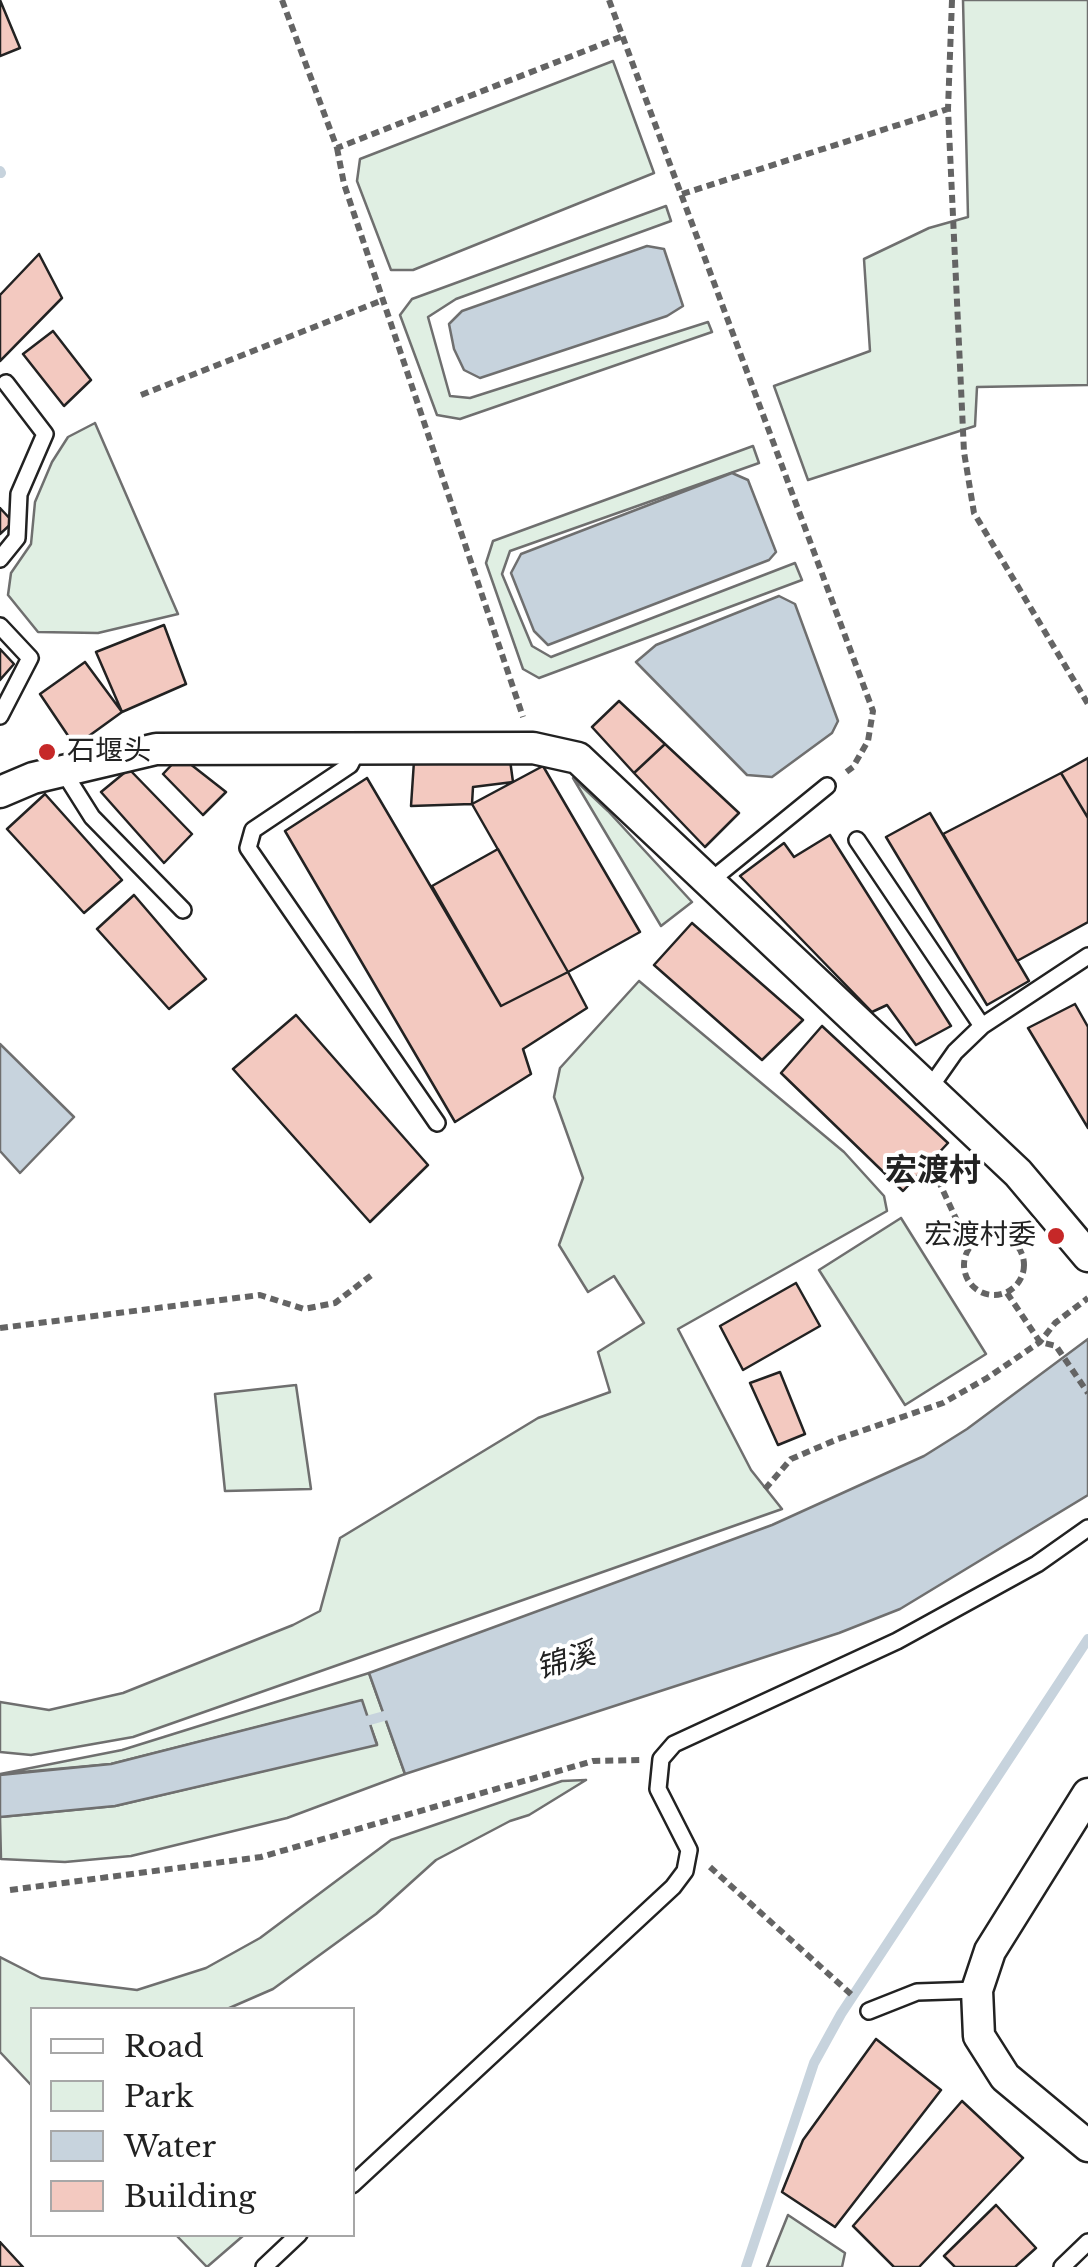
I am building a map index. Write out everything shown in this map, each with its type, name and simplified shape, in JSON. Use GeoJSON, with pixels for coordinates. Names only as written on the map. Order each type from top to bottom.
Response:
{"type":"FeatureCollection","features":[{"type":"Feature","properties":{"kind":"street"},"geometry":{"type":"LineString","coordinates":[[0,792],[33,778],[156,749],[533,748],[578,758],[1018,1173],[1088,1256]]}},
{"type":"Feature","properties":{"kind":"street"},"geometry":{"type":"LineString","coordinates":[[1088,1794],[990,1950],[977,1990],[979,2036],[1005,2076],[1088,2146]]}},
{"type":"Feature","properties":{"kind":"lane"},"geometry":{"type":"LineString","coordinates":[[0,559],[17,538],[19,494],[45,434],[6,383]]}},
{"type":"Feature","properties":{"kind":"lane"},"geometry":{"type":"LineString","coordinates":[[0,626],[30,658],[0,716]]}},
{"type":"Feature","properties":{"kind":"lane"},"geometry":{"type":"LineString","coordinates":[[358,748],[350,765],[253,830],[248,848],[437,1122]]}},
{"type":"Feature","properties":{"kind":"lane"},"geometry":{"type":"LineString","coordinates":[[62,771],[92,817],[183,910]]}},
{"type":"Feature","properties":{"kind":"lane"},"geometry":{"type":"LineString","coordinates":[[708,882],[827,786]]}},
{"type":"Feature","properties":{"kind":"lane"},"geometry":{"type":"LineString","coordinates":[[858,840],[982,1026]]}},
{"type":"Feature","properties":{"kind":"lane"},"geometry":{"type":"LineString","coordinates":[[930,1090],[955,1052],[982,1026],[1088,956]]}},
{"type":"Feature","properties":{"kind":"lane"},"geometry":{"type":"LineString","coordinates":[[355,2182],[673,1887],[685,1871],[689,1850],[658,1789],[661,1759],[674,1744],[898,1641],[1038,1564],[1088,1528]]}},
{"type":"Feature","properties":{"kind":"lane"},"geometry":{"type":"LineString","coordinates":[[869,2011],[916,1992],[977,1990]]}},
{"type":"Feature","properties":{"kind":"lane"},"geometry":{"type":"LineString","coordinates":[[264,2267],[296,2237]]}},
{"type":"Feature","properties":{"kind":"lane"},"geometry":{"type":"LineString","coordinates":[[1062,2267],[1088,2242]]}},
{"type":"Feature","properties":{"kind":"path"},"geometry":{"type":"LineString","coordinates":[[282,0],[337,148],[344,184],[533,748]]}},
{"type":"Feature","properties":{"kind":"path"},"geometry":{"type":"LineString","coordinates":[[610,0],[873,711],[868,742],[853,767],[827,786]]}},
{"type":"Feature","properties":{"kind":"path"},"geometry":{"type":"LineString","coordinates":[[952,0],[948,109],[964,452],[974,512],[1088,704]]}},
{"type":"Feature","properties":{"kind":"path"},"geometry":{"type":"LineString","coordinates":[[337,148],[623,36]]}},
{"type":"Feature","properties":{"kind":"path"},"geometry":{"type":"LineString","coordinates":[[682,194],[948,109]]}},
{"type":"Feature","properties":{"kind":"path"},"geometry":{"type":"LineString","coordinates":[[141,395],[383,300]]}},
{"type":"Feature","properties":{"kind":"path"},"geometry":{"type":"LineString","coordinates":[[969,1247],[940,1184],[984,1140]]}},
{"type":"Feature","properties":{"kind":"path"},"geometry":{"type":"LineString","coordinates":[[985,1236],[1005,1237],[1020,1250],[1024,1269],[1021,1278],[1007,1293],[987,1295],[970,1284],[963,1266],[969,1247],[985,1236]]}},
{"type":"Feature","properties":{"kind":"path"},"geometry":{"type":"LineString","coordinates":[[0,1328],[260,1295],[304,1309],[335,1303],[373,1274]]}},
{"type":"Feature","properties":{"kind":"path"},"geometry":{"type":"LineString","coordinates":[[1007,1293],[1040,1342],[1056,1346],[1088,1393]]}},
{"type":"Feature","properties":{"kind":"path"},"geometry":{"type":"LineString","coordinates":[[765,1489],[791,1459],[838,1438],[942,1404],[988,1378],[1040,1342],[1056,1323],[1088,1298]]}},
{"type":"Feature","properties":{"kind":"path"},"geometry":{"type":"LineString","coordinates":[[10,1890],[261,1857],[594,1761],[661,1759]]}},
{"type":"Feature","properties":{"kind":"path"},"geometry":{"type":"LineString","coordinates":[[689,1850],[869,2011]]}},
{"type":"Feature","properties":{"kind":"green space"},"geometry":{"type":"Polygon","coordinates":[[[963,0],[1088,0],[1088,385],[977,387],[975,426],[808,480],[774,386],[870,351],[864,259],[929,228],[968,217],[963,0]]]}},
{"type":"Feature","properties":{"kind":"green space"},"geometry":{"type":"Polygon","coordinates":[[[613,61],[654,173],[413,270],[391,270],[357,181],[360,159],[613,61]]]}},
{"type":"Feature","properties":{"kind":"green space"},"geometry":{"type":"Polygon","coordinates":[[[666,206],[671,221],[456,299],[428,317],[450,396],[470,398],[708,322],[712,332],[460,419],[437,415],[400,315],[412,299],[666,206]]]}},
{"type":"Feature","properties":{"kind":"green space"},"geometry":{"type":"Polygon","coordinates":[[[95,423],[178,614],[98,633],[38,632],[8,595],[11,573],[31,544],[35,502],[52,462],[68,437],[95,423]]]}},
{"type":"Feature","properties":{"kind":"green space"},"geometry":{"type":"Polygon","coordinates":[[[753,446],[759,463],[510,551],[502,574],[532,646],[551,657],[795,563],[802,580],[539,678],[523,669],[486,563],[493,541],[753,446]]]}},
{"type":"Feature","properties":{"kind":"green space"},"geometry":{"type":"Polygon","coordinates":[[[573,778],[692,902],[661,926],[573,778]]]}},
{"type":"Feature","properties":{"kind":"green space"},"geometry":{"type":"Polygon","coordinates":[[[639,981],[844,1152],[884,1196],[887,1211],[678,1329],[751,1470],[782,1509],[133,1737],[31,1755],[0,1752],[0,1702],[49,1710],[123,1693],[293,1625],[320,1611],[340,1538],[538,1418],[610,1392],[598,1352],[644,1323],[614,1276],[588,1292],[559,1245],[583,1178],[554,1097],[560,1068],[639,981]]]}},
{"type":"Feature","properties":{"kind":"green space"},"geometry":{"type":"Polygon","coordinates":[[[901,1218],[986,1354],[905,1405],[819,1270],[901,1218]]]}},
{"type":"Feature","properties":{"kind":"green space"},"geometry":{"type":"Polygon","coordinates":[[[296,1385],[311,1489],[225,1491],[215,1394],[296,1385]]]}},
{"type":"Feature","properties":{"kind":"green space"},"geometry":{"type":"Polygon","coordinates":[[[369,1673],[405,1774],[287,1818],[131,1856],[65,1862],[1,1859],[0,1817],[115,1806],[377,1744],[361,1701],[111,1764],[0,1774],[122,1750],[369,1673]]]}},
{"type":"Feature","properties":{"kind":"green space"},"geometry":{"type":"Polygon","coordinates":[[[586,1780],[529,1815],[436,1860],[376,1914],[273,1989],[232,2007],[30,2007],[30,2084],[0,2052],[0,1957],[41,1978],[137,1990],[206,1968],[260,1938],[391,1840],[562,1781],[586,1780]]]}},
{"type":"Feature","properties":{"kind":"green space"},"geometry":{"type":"Polygon","coordinates":[[[788,2215],[845,2253],[842,2267],[767,2267],[788,2215]]]}},
{"type":"Feature","properties":{"kind":"green space"},"geometry":{"type":"Polygon","coordinates":[[[178,2237],[242,2237],[207,2267],[178,2237]]]}},
{"type":"Feature","properties":{"kind":"water"},"geometry":{"type":"Polygon","coordinates":[[[647,246],[664,249],[683,306],[667,316],[480,378],[464,370],[449,324],[462,311],[647,246]]]}},
{"type":"Feature","properties":{"kind":"water"},"geometry":{"type":"Polygon","coordinates":[[[732,473],[748,480],[776,552],[769,560],[548,645],[534,631],[511,573],[521,554],[732,473]]]}},
{"type":"Feature","properties":{"kind":"water"},"geometry":{"type":"Polygon","coordinates":[[[779,596],[795,604],[838,721],[832,733],[772,777],[747,775],[636,662],[656,645],[779,596]]]}},
{"type":"Feature","properties":{"kind":"water"},"geometry":{"type":"Polygon","coordinates":[[[0,1044],[74,1117],[20,1173],[0,1151],[0,1044]]]}},
{"type":"Feature","properties":{"kind":"water"},"geometry":{"type":"Polygon","coordinates":[[[1088,1339],[1088,1495],[900,1609],[839,1633],[405,1774],[369,1673],[772,1525],[924,1456],[1088,1339]]]}},
{"type":"Feature","properties":{"kind":"water"},"geometry":{"type":"Polygon","coordinates":[[[362,1700],[377,1745],[115,1806],[0,1817],[0,1775],[111,1764],[362,1700]]]}},
{"type":"Feature","properties":{"kind":"building"},"geometry":{"type":"Polygon","coordinates":[[[0,0],[20,48],[0,56],[0,0]]]}},
{"type":"Feature","properties":{"kind":"building"},"geometry":{"type":"Polygon","coordinates":[[[39,254],[62,298],[0,361],[0,295],[39,254]]]}},
{"type":"Feature","properties":{"kind":"building"},"geometry":{"type":"Polygon","coordinates":[[[53,331],[91,380],[64,406],[23,354],[53,331]]]}},
{"type":"Feature","properties":{"kind":"building"},"geometry":{"type":"Polygon","coordinates":[[[0,508],[13,522],[0,534],[0,508]]]}},
{"type":"Feature","properties":{"kind":"building"},"geometry":{"type":"Polygon","coordinates":[[[164,625],[186,684],[122,712],[96,652],[164,625]]]}},
{"type":"Feature","properties":{"kind":"building"},"geometry":{"type":"Polygon","coordinates":[[[0,649],[14,664],[0,680],[0,649]]]}},
{"type":"Feature","properties":{"kind":"building"},"geometry":{"type":"Polygon","coordinates":[[[85,662],[122,712],[75,746],[40,694],[85,662]]]}},
{"type":"Feature","properties":{"kind":"building"},"geometry":{"type":"Polygon","coordinates":[[[619,701],[665,744],[634,773],[592,727],[619,701]]]}},
{"type":"Feature","properties":{"kind":"building"},"geometry":{"type":"Polygon","coordinates":[[[665,744],[739,813],[705,847],[634,773],[665,744]]]}},
{"type":"Feature","properties":{"kind":"building"},"geometry":{"type":"Polygon","coordinates":[[[180,756],[226,792],[203,815],[163,774],[180,756]]]}},
{"type":"Feature","properties":{"kind":"building"},"geometry":{"type":"Polygon","coordinates":[[[1088,758],[1088,818],[1061,773],[1088,758]]]}},
{"type":"Feature","properties":{"kind":"building"},"geometry":{"type":"Polygon","coordinates":[[[510,760],[513,782],[473,787],[472,804],[411,806],[414,761],[510,760]]]}},
{"type":"Feature","properties":{"kind":"building"},"geometry":{"type":"Polygon","coordinates":[[[543,766],[640,932],[568,972],[472,804],[543,766]]]}},
{"type":"Feature","properties":{"kind":"building"},"geometry":{"type":"Polygon","coordinates":[[[129,769],[192,834],[164,863],[101,792],[129,769]]]}},
{"type":"Feature","properties":{"kind":"building"},"geometry":{"type":"Polygon","coordinates":[[[1061,773],[1088,818],[1088,922],[1017,961],[943,834],[1061,773]]]}},
{"type":"Feature","properties":{"kind":"building"},"geometry":{"type":"Polygon","coordinates":[[[367,778],[501,1006],[568,972],[587,1008],[523,1049],[531,1074],[455,1122],[285,831],[367,778]]]}},
{"type":"Feature","properties":{"kind":"building"},"geometry":{"type":"Polygon","coordinates":[[[45,794],[122,880],[84,913],[7,829],[45,794]]]}},
{"type":"Feature","properties":{"kind":"building"},"geometry":{"type":"Polygon","coordinates":[[[930,813],[1029,981],[987,1005],[886,837],[930,813]]]}},
{"type":"Feature","properties":{"kind":"building"},"geometry":{"type":"Polygon","coordinates":[[[830,835],[951,1026],[916,1045],[887,1005],[872,1012],[740,876],[784,843],[794,857],[830,835]]]}},
{"type":"Feature","properties":{"kind":"building"},"geometry":{"type":"Polygon","coordinates":[[[498,849],[568,972],[501,1006],[432,886],[498,849]]]}},
{"type":"Feature","properties":{"kind":"building"},"geometry":{"type":"Polygon","coordinates":[[[134,895],[206,979],[169,1009],[97,929],[134,895]]]}},
{"type":"Feature","properties":{"kind":"building"},"geometry":{"type":"Polygon","coordinates":[[[692,923],[803,1020],[762,1060],[654,965],[692,923]]]}},
{"type":"Feature","properties":{"kind":"building"},"geometry":{"type":"Polygon","coordinates":[[[1075,1004],[1088,1027],[1088,1128],[1028,1028],[1075,1004]]]}},
{"type":"Feature","properties":{"kind":"building"},"geometry":{"type":"Polygon","coordinates":[[[296,1015],[428,1165],[370,1222],[233,1069],[296,1015]]]}},
{"type":"Feature","properties":{"kind":"building"},"geometry":{"type":"Polygon","coordinates":[[[822,1026],[948,1143],[903,1191],[781,1073],[822,1026]]]}},
{"type":"Feature","properties":{"kind":"building"},"geometry":{"type":"Polygon","coordinates":[[[796,1283],[820,1326],[743,1370],[720,1326],[796,1283]]]}},
{"type":"Feature","properties":{"kind":"building"},"geometry":{"type":"Polygon","coordinates":[[[780,1372],[805,1434],[778,1445],[750,1383],[780,1372]]]}},
{"type":"Feature","properties":{"kind":"building"},"geometry":{"type":"Polygon","coordinates":[[[876,2039],[941,2090],[835,2227],[782,2192],[803,2140],[876,2039]]]}},
{"type":"Feature","properties":{"kind":"building"},"geometry":{"type":"Polygon","coordinates":[[[962,2101],[1023,2158],[919,2267],[894,2267],[853,2226],[962,2101]]]}},
{"type":"Feature","properties":{"kind":"building"},"geometry":{"type":"Polygon","coordinates":[[[996,2205],[1036,2248],[1015,2267],[955,2267],[944,2256],[996,2205]]]}},
{"type":"Feature","properties":{"kind":"building"},"geometry":{"type":"Polygon","coordinates":[[[0,2242],[23,2267],[0,2267],[0,2242]]]}},
{"type":"Feature","properties":{"kind":"waterway"},"geometry":{"type":"LineString","coordinates":[[746,2267],[814,2063],[841,2014],[1088,1639]]}},
{"type":"Feature","properties":{"kind":"waterway","name":"锦溪"},"geometry":{"type":"LineString","coordinates":[[359,1723],[395,1713]]}},
{"type":"Feature","properties":{"kind":"place","name":"石堰头"},"geometry":{"type":"Point","coordinates":[47,752]}},
{"type":"Feature","properties":{"kind":"place","name":"宏渡村委"},"geometry":{"type":"Point","coordinates":[1056,1236]}},
{"type":"Feature","properties":{"kind":"district","name":"宏渡村"},"geometry":{"type":"Point","coordinates":[933,1172]}}]}
